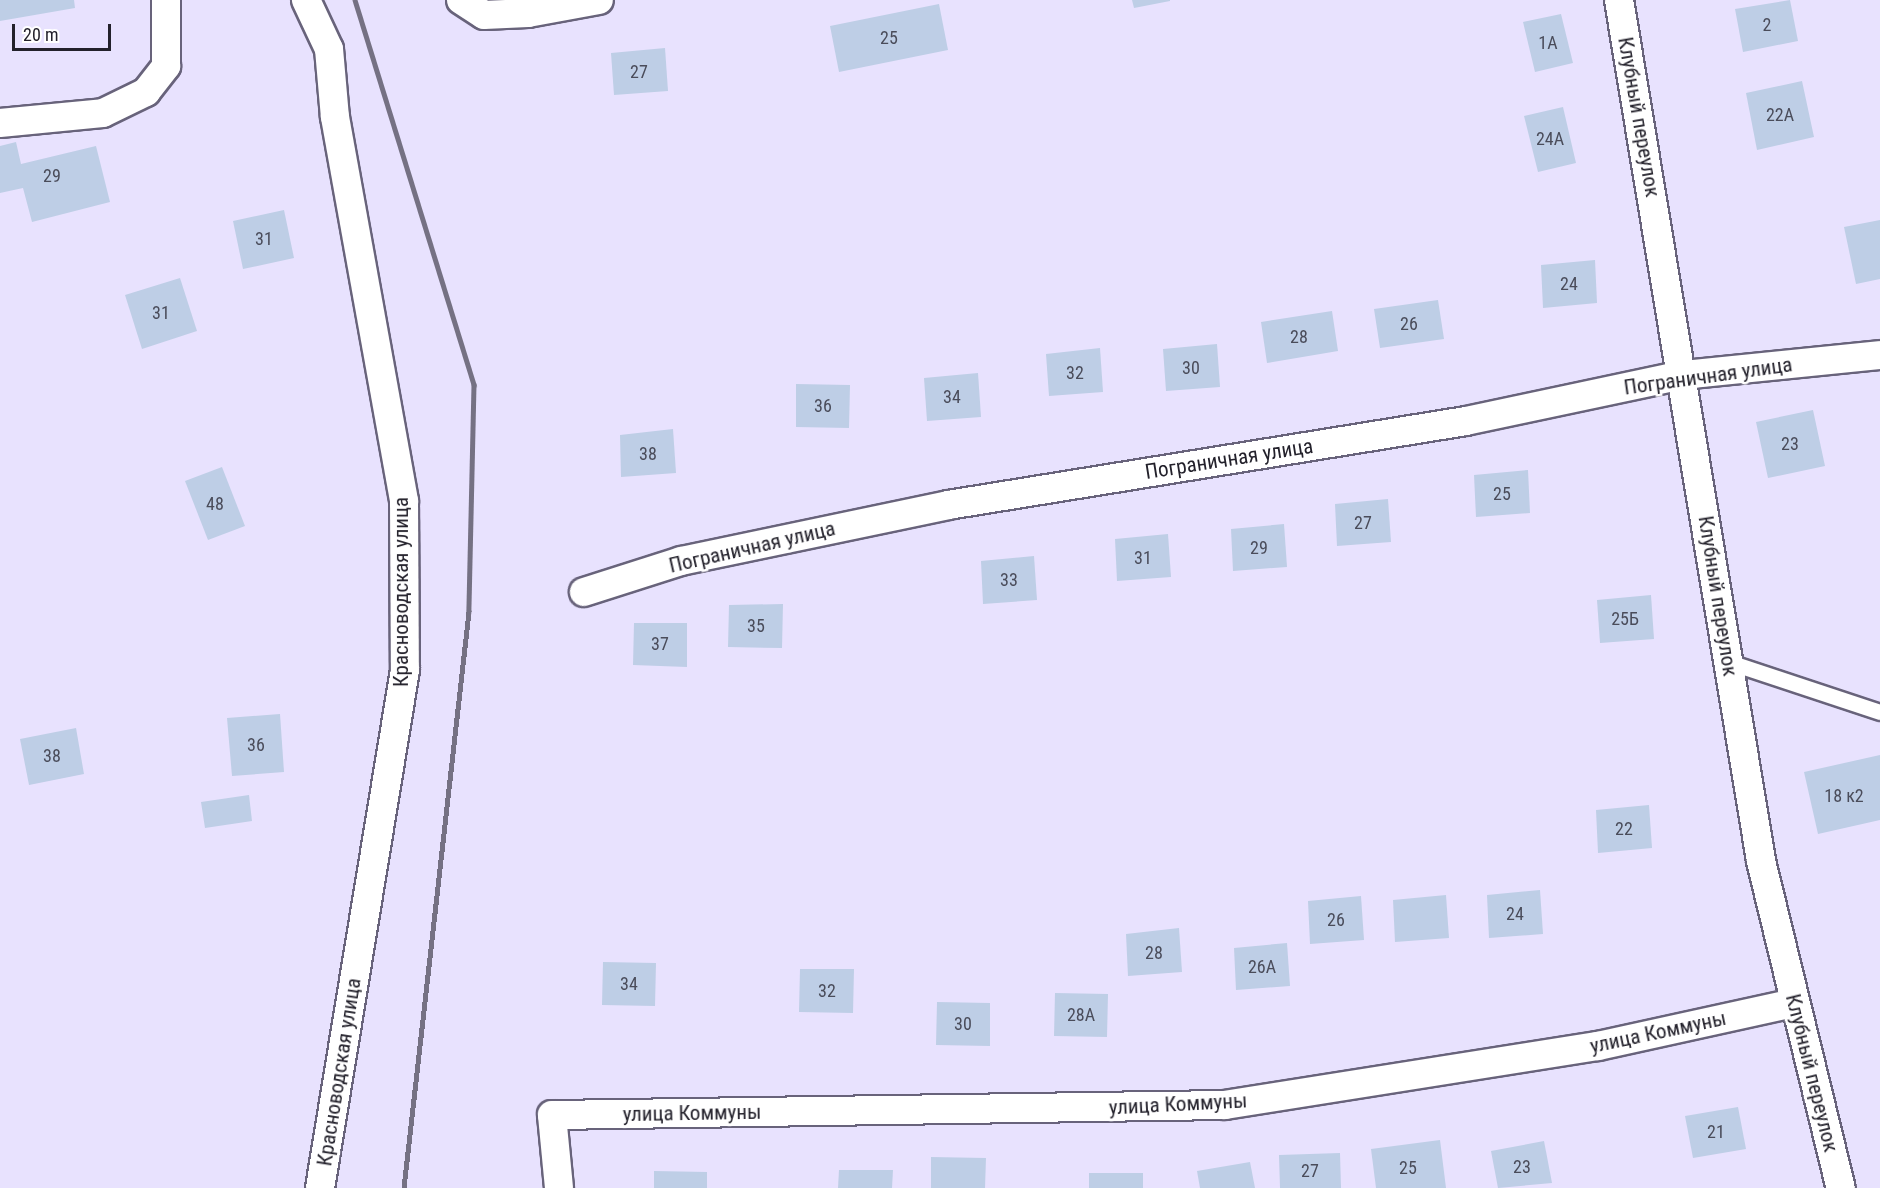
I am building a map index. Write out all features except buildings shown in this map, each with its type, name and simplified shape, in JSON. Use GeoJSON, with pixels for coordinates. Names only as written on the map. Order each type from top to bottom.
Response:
{"type":"FeatureCollection","features":[{"type":"Feature","properties":{"kind":"street"},"geometry":{"type":"LineString","coordinates":[[0,123],[103,113],[146,92],[166,66],[166,0]]}},
{"type":"Feature","properties":{"kind":"street","name":"Красноводская улица"},"geometry":{"type":"LineString","coordinates":[[306,0],[329,49],[335,117],[404,501],[405,670],[320,1188]]}},
{"type":"Feature","properties":{"kind":"street"},"geometry":{"type":"LineString","coordinates":[[460,0],[484,15],[528,13],[599,0]]}},
{"type":"Feature","properties":{"kind":"street","name":"Клубный переулок"},"geometry":{"type":"LineString","coordinates":[[1619,0],[1683,375],[1761,861],[1841,1188]]}},
{"type":"Feature","properties":{"kind":"street","name":"Пограничная улица"},"geometry":{"type":"LineString","coordinates":[[584,592],[681,561],[948,505],[1466,420],[1683,375],[1880,355]]}},
{"type":"Feature","properties":{"kind":"street","name":"улица Коммуны"},"geometry":{"type":"LineString","coordinates":[[559,1188],[552,1115],[1225,1105],[1598,1046],[1794,1003]]}},
{"type":"Feature","properties":{"kind":"lane"},"geometry":{"type":"LineString","coordinates":[[1729,662],[1880,712]]}},
{"type":"Feature","properties":{"kind":"railway"},"geometry":{"type":"LineString","coordinates":[[355,0],[474,385],[469,612],[404,1188]]}}]}
